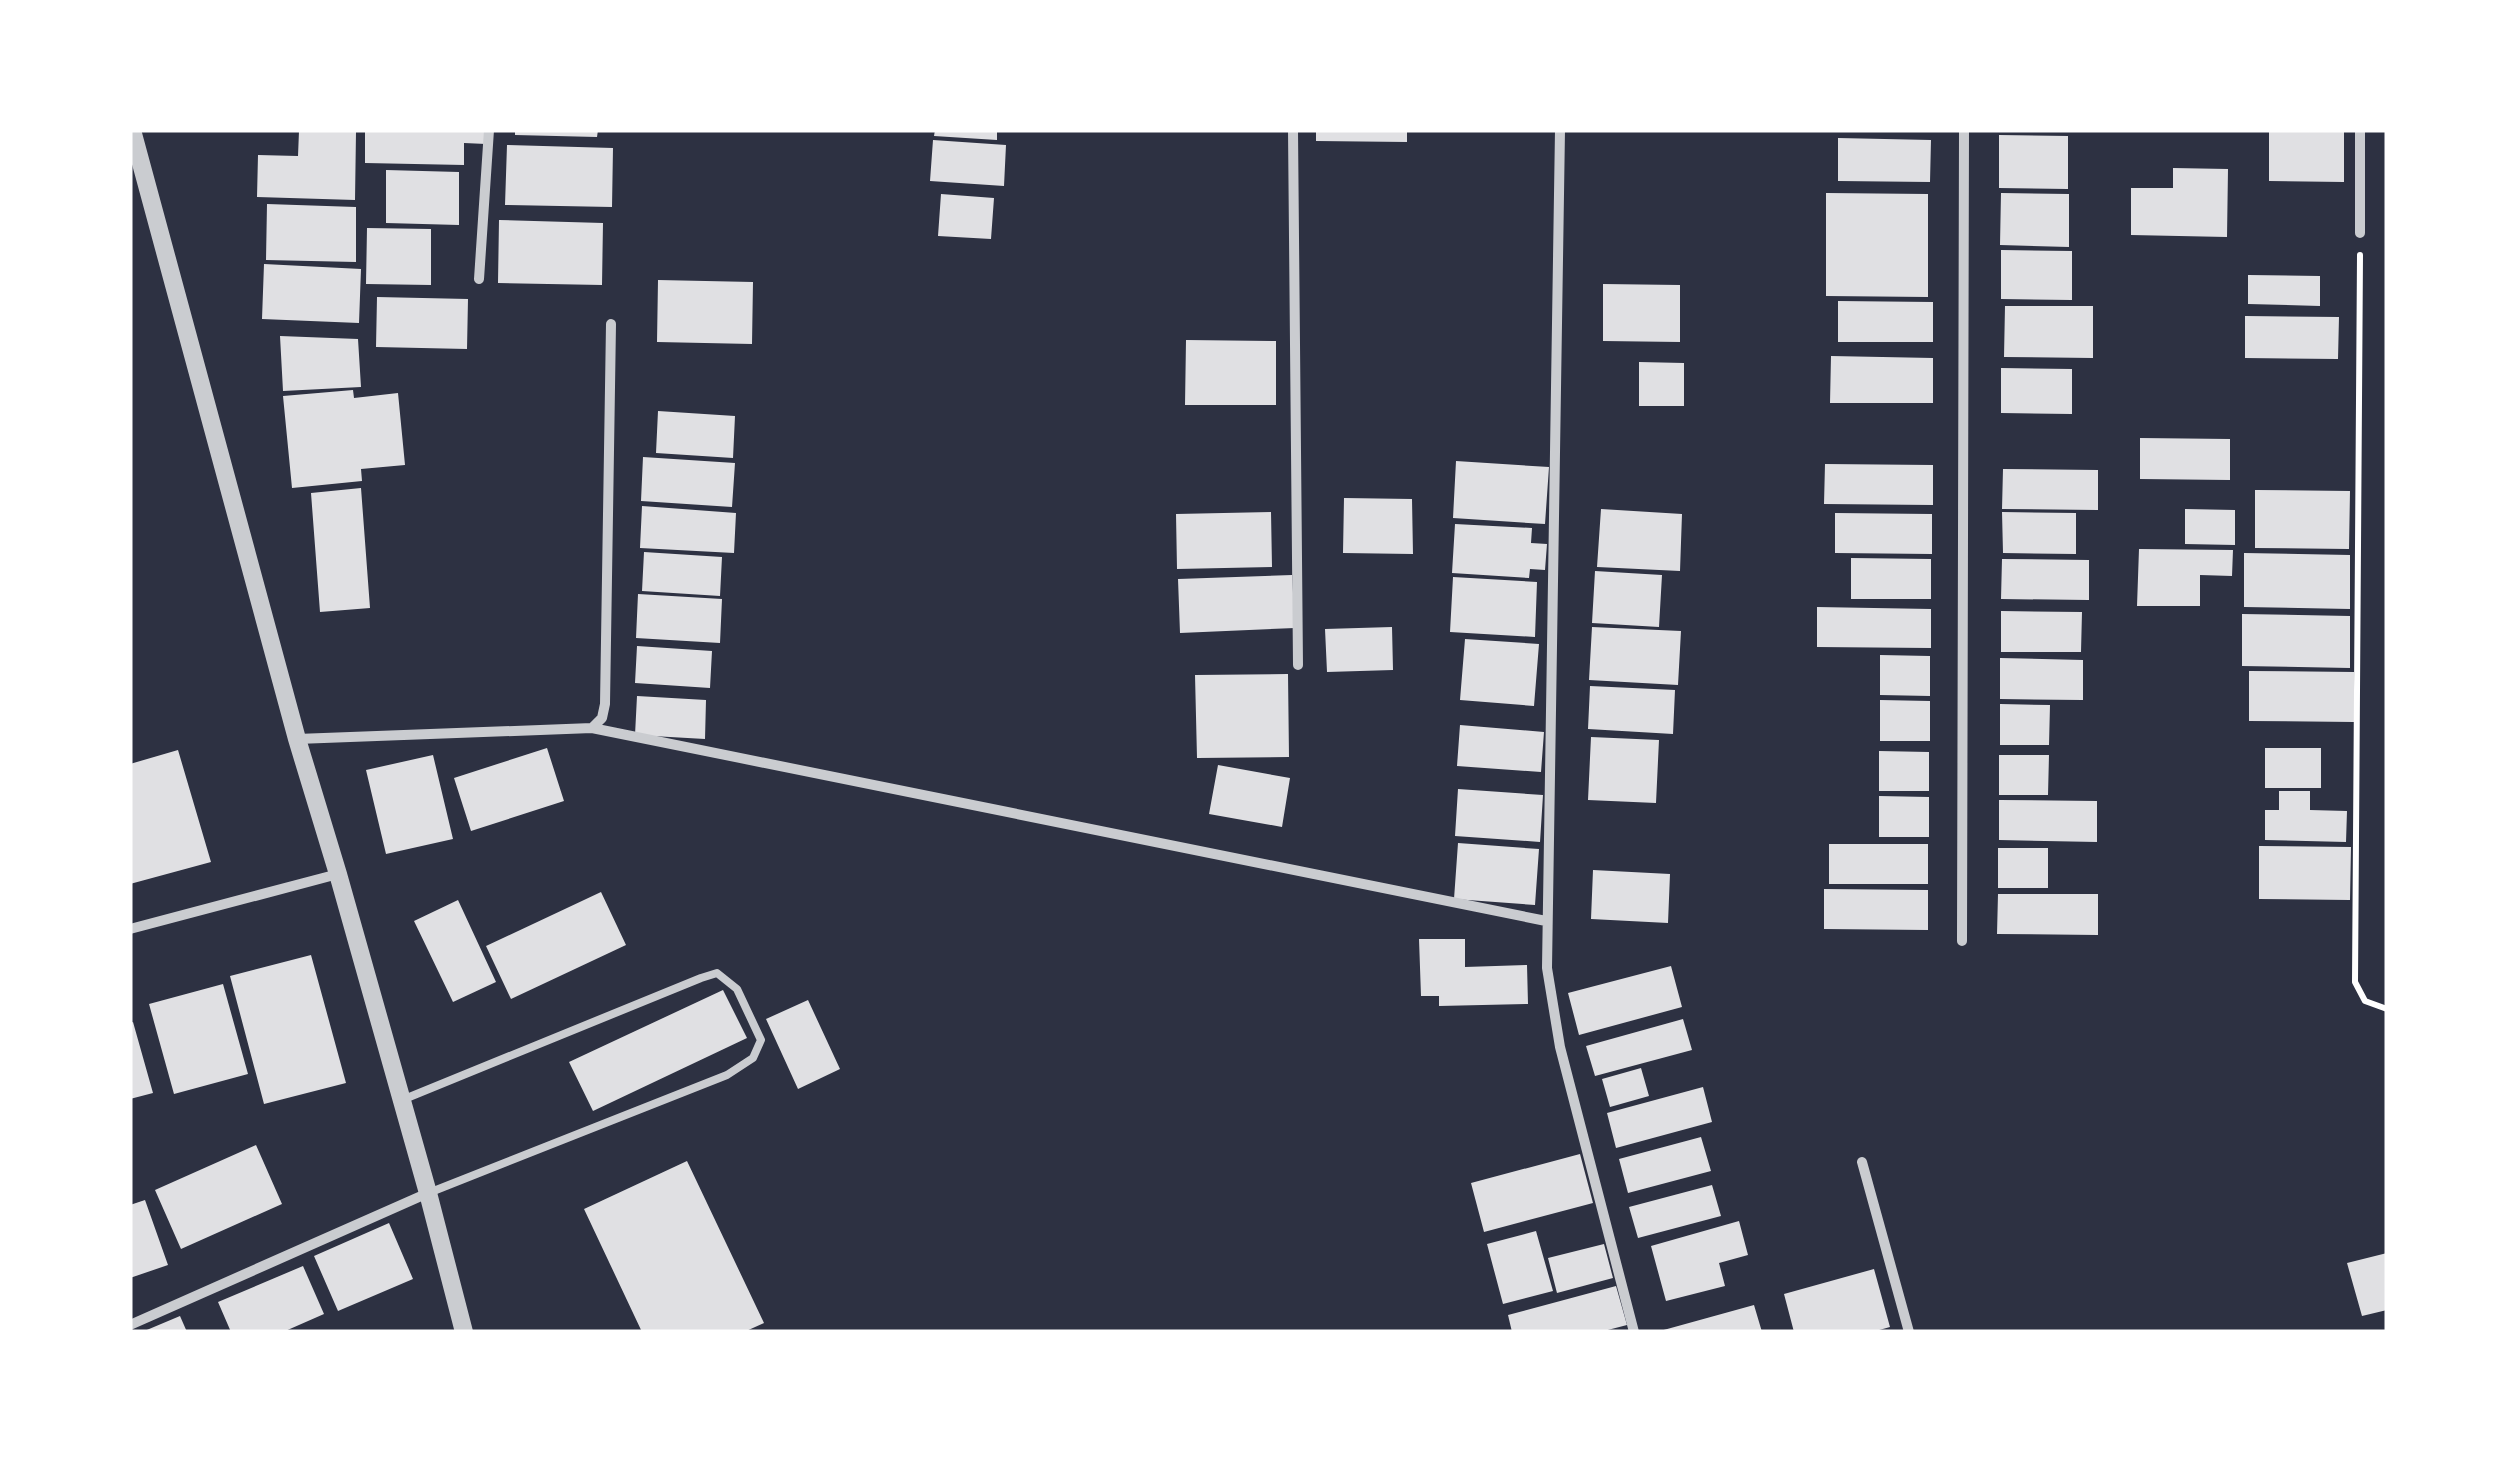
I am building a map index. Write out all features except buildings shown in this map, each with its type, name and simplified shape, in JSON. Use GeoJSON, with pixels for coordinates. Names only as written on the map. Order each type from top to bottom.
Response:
{"type":"FeatureCollection","features":[{"type":"Feature","properties":{"kind":"street"},"geometry":{"type":"LineString","coordinates":[[132,130],[297,740],[402,1100],[464,1332]]}},
{"type":"Feature","properties":{"kind":"street"},"geometry":{"type":"LineString","coordinates":[[479,279],[488,130]]}},
{"type":"Feature","properties":{"kind":"street"},"geometry":{"type":"LineString","coordinates":[[1293,130],[1298,665]]}},
{"type":"Feature","properties":{"kind":"street"},"geometry":{"type":"LineString","coordinates":[[1560,130],[1547,968],[1560,1047],[1634,1332]]}},
{"type":"Feature","properties":{"kind":"street"},"geometry":{"type":"LineString","coordinates":[[1962,941],[1964,130]]}},
{"type":"Feature","properties":{"kind":"street"},"geometry":{"type":"LineString","coordinates":[[2360,130],[2360,234]]}},
{"type":"Feature","properties":{"kind":"street"},"geometry":{"type":"LineString","coordinates":[[592,728],[602,718],[605,704],[611,324]]}},
{"type":"Feature","properties":{"kind":"street"},"geometry":{"type":"LineString","coordinates":[[297,740],[592,728],[1546,922]]}},
{"type":"Feature","properties":{"kind":"street"},"geometry":{"type":"LineString","coordinates":[[130,929],[338,874]]}},
{"type":"Feature","properties":{"kind":"street"},"geometry":{"type":"LineString","coordinates":[[1862,1162],[1910,1332]]}},
{"type":"Feature","properties":{"kind":"street"},"geometry":{"type":"LineString","coordinates":[[130,1325],[428,1193]]}},
{"type":"Feature","properties":{"kind":"lane"},"geometry":{"type":"LineString","coordinates":[[402,1100],[717,973],[737,989],[761,1040],[752,1058],[727,1074],[428,1193]]}},
{"type":"Feature","properties":{"kind":"path"},"geometry":{"type":"LineString","coordinates":[[2360,234],[2355,982],[2365,1001],[2387,1008]]}}]}
